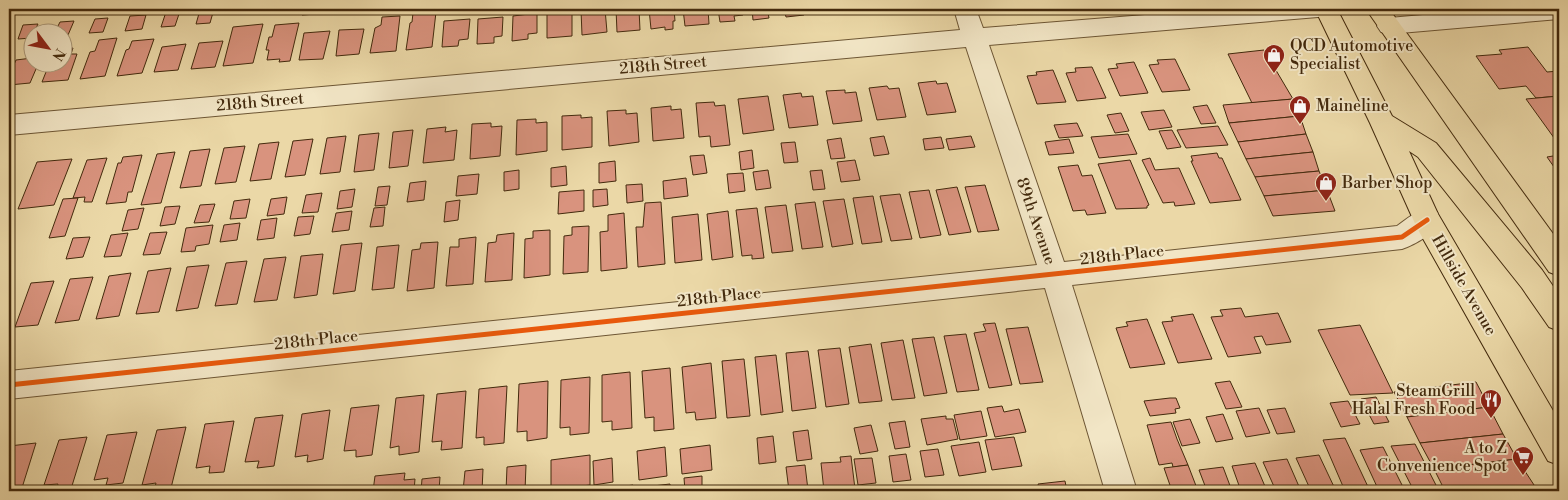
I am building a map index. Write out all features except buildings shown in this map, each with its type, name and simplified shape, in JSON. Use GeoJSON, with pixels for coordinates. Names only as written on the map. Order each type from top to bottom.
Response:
{"type":"FeatureCollection","features":[{"type":"Feature","properties":{"kind":"main road","name":"Hillside Avenue"},"geometry":{"type":"LineString","coordinates":[[1326,9],[1427,220],[1559,450]]}},
{"type":"Feature","properties":{"kind":"main road"},"geometry":{"type":"LineString","coordinates":[[1383,18],[1555,252]]}},
{"type":"Feature","properties":{"kind":"main road"},"geometry":{"type":"LineString","coordinates":[[1382,123],[1427,150],[1532,279],[1559,318]]}},
{"type":"Feature","properties":{"kind":"street","name":"89th Avenue"},"geometry":{"type":"LineString","coordinates":[[965,9],[1054,274],[1121,491]]}},
{"type":"Feature","properties":{"kind":"street","name":"218th Street"},"geometry":{"type":"LineString","coordinates":[[9,125],[974,37],[1318,9]]}},
{"type":"Feature","properties":{"kind":"street"},"geometry":{"type":"LineString","coordinates":[[1383,18],[1559,11]]}},
{"type":"Feature","properties":{"kind":"street","name":"218th Place"},"geometry":{"type":"LineString","coordinates":[[9,385],[1402,237],[1427,220]]}},
{"type":"Feature","properties":{"kind":"cycle path"},"geometry":{"type":"LineString","coordinates":[[9,385],[1402,237],[1427,220]]}},
{"type":"Feature","properties":{"kind":"place","name":"QCD Automotive Specialist"},"geometry":{"type":"Point","coordinates":[1274,74]}},
{"type":"Feature","properties":{"kind":"place","name":"Maineline"},"geometry":{"type":"Point","coordinates":[1300,125]}},
{"type":"Feature","properties":{"kind":"place","name":"Barber Shop"},"geometry":{"type":"Point","coordinates":[1326,202]}},
{"type":"Feature","properties":{"kind":"place","name":"SteamGrill Halal Fresh Food"},"geometry":{"type":"Point","coordinates":[1491,419]}},
{"type":"Feature","properties":{"kind":"place","name":"A to Z Convenience Spot"},"geometry":{"type":"Point","coordinates":[1523,476]}}]}
